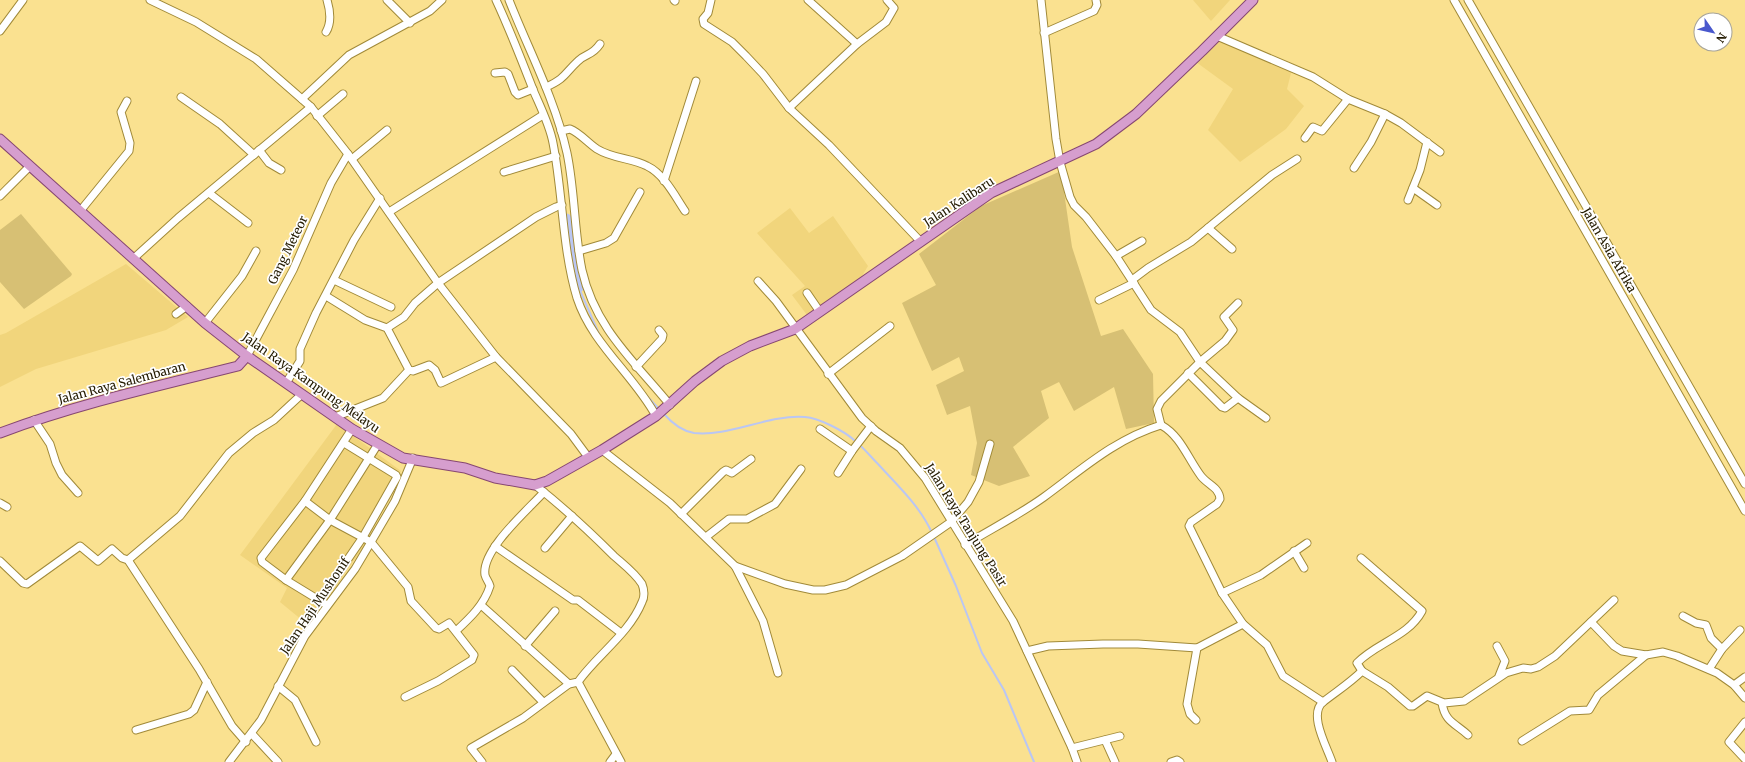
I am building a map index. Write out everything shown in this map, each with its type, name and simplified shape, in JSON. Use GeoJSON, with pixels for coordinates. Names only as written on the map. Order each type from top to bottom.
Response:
{"type":"FeatureCollection","features":[{"type":"Feature","properties":{"kind":"main road","name":"Jalan Kalibaru"},"geometry":{"type":"LineString","coordinates":[[657,415],[695,381],[722,361],[750,346],[795,329],[991,193],[1096,144],[1136,114],[1253,0]]}},
{"type":"Feature","properties":{"kind":"main road","name":"Jalan Raya Kampung Melayu"},"geometry":{"type":"LineString","coordinates":[[0,139],[206,323],[247,356],[352,429],[403,458],[413,458],[465,468],[495,478],[535,485]]}},
{"type":"Feature","properties":{"kind":"main road","name":"Jalan Raya Salembaran"},"geometry":{"type":"LineString","coordinates":[[0,433],[34,420],[136,391],[238,366],[247,356]]}},
{"type":"Feature","properties":{"kind":"main road"},"geometry":{"type":"LineString","coordinates":[[535,485],[547,481],[602,450],[657,415]]}},
{"type":"Feature","properties":{"kind":"street"},"geometry":{"type":"LineString","coordinates":[[0,31],[23,0]]}},
{"type":"Feature","properties":{"kind":"street"},"geometry":{"type":"LineString","coordinates":[[150,0],[196,22],[256,59],[311,107],[350,156],[438,283],[496,357],[571,434],[588,457]]}},
{"type":"Feature","properties":{"kind":"street"},"geometry":{"type":"LineString","coordinates":[[326,32],[330,19],[330,9],[327,0]]}},
{"type":"Feature","properties":{"kind":"street"},"geometry":{"type":"LineString","coordinates":[[387,0],[410,23]]}},
{"type":"Feature","properties":{"kind":"street"},"geometry":{"type":"LineString","coordinates":[[302,99],[349,55],[410,23],[430,11],[442,0]]}},
{"type":"Feature","properties":{"kind":"street"},"geometry":{"type":"LineString","coordinates":[[496,0],[552,138],[556,156],[566,247],[577,298],[599,341],[646,397],[657,415]]}},
{"type":"Feature","properties":{"kind":"street"},"geometry":{"type":"LineString","coordinates":[[509,0],[546,87],[561,131],[567,154],[579,251],[587,286],[594,304],[612,338],[668,406]]}},
{"type":"Feature","properties":{"kind":"street"},"geometry":{"type":"LineString","coordinates":[[711,0],[708,13],[703,19],[704,24],[732,42],[746,56],[763,74],[789,108],[828,145],[921,242]]}},
{"type":"Feature","properties":{"kind":"street"},"geometry":{"type":"LineString","coordinates":[[808,0],[857,44]]}},
{"type":"Feature","properties":{"kind":"street"},"geometry":{"type":"LineString","coordinates":[[789,108],[857,44],[883,24],[894,8],[887,0]]}},
{"type":"Feature","properties":{"kind":"street"},"geometry":{"type":"LineString","coordinates":[[1041,0],[1060,162],[1070,197],[1116,256],[1151,310],[1180,332],[1200,362],[1238,398],[1266,418]]}},
{"type":"Feature","properties":{"kind":"street"},"geometry":{"type":"LineString","coordinates":[[1044,33],[1094,11],[1097,5],[1096,0]]}},
{"type":"Feature","properties":{"kind":"street","name":"Jalan Asia Afrika"},"geometry":{"type":"LineString","coordinates":[[1454,0],[1745,511]]}},
{"type":"Feature","properties":{"kind":"street","name":"Jalan Asia Afrika"},"geometry":{"type":"LineString","coordinates":[[1468,0],[1745,484]]}},
{"type":"Feature","properties":{"kind":"street"},"geometry":{"type":"LineString","coordinates":[[1217,36],[1313,77],[1348,99],[1385,114],[1401,123],[1440,152]]}},
{"type":"Feature","properties":{"kind":"street"},"geometry":{"type":"LineString","coordinates":[[546,87],[563,79],[579,60],[592,54],[600,44]]}},
{"type":"Feature","properties":{"kind":"street"},"geometry":{"type":"LineString","coordinates":[[495,73],[504,72],[508,74],[514,92],[518,95],[533,90]]}},
{"type":"Feature","properties":{"kind":"street"},"geometry":{"type":"LineString","coordinates":[[664,181],[696,81]]}},
{"type":"Feature","properties":{"kind":"street"},"geometry":{"type":"LineString","coordinates":[[317,116],[343,94]]}},
{"type":"Feature","properties":{"kind":"street"},"geometry":{"type":"LineString","coordinates":[[181,97],[220,124],[269,163],[281,170]]}},
{"type":"Feature","properties":{"kind":"street"},"geometry":{"type":"LineString","coordinates":[[1305,138],[1313,127],[1322,130],[1348,99]]}},
{"type":"Feature","properties":{"kind":"street"},"geometry":{"type":"LineString","coordinates":[[80,210],[129,150],[130,143],[121,112],[127,101]]}},
{"type":"Feature","properties":{"kind":"street"},"geometry":{"type":"LineString","coordinates":[[134,258],[178,218],[311,107]]}},
{"type":"Feature","properties":{"kind":"street"},"geometry":{"type":"LineString","coordinates":[[1354,168],[1371,142],[1385,114]]}},
{"type":"Feature","properties":{"kind":"street"},"geometry":{"type":"LineString","coordinates":[[388,212],[543,115]]}},
{"type":"Feature","properties":{"kind":"street"},"geometry":{"type":"LineString","coordinates":[[561,131],[570,128],[598,149],[612,156],[649,167],[664,181],[685,211]]}},
{"type":"Feature","properties":{"kind":"street","name":"Gang Meteor"},"geometry":{"type":"LineString","coordinates":[[247,356],[292,270],[331,183],[350,156],[387,130]]}},
{"type":"Feature","properties":{"kind":"street"},"geometry":{"type":"LineString","coordinates":[[1408,200],[1420,170],[1427,142]]}},
{"type":"Feature","properties":{"kind":"street"},"geometry":{"type":"LineString","coordinates":[[504,172],[556,156]]}},
{"type":"Feature","properties":{"kind":"street"},"geometry":{"type":"LineString","coordinates":[[1099,300],[1133,282],[1148,268],[1191,242],[1272,175],[1297,159]]}},
{"type":"Feature","properties":{"kind":"street"},"geometry":{"type":"LineString","coordinates":[[0,196],[30,166]]}},
{"type":"Feature","properties":{"kind":"street"},"geometry":{"type":"LineString","coordinates":[[1413,188],[1437,205]]}},
{"type":"Feature","properties":{"kind":"street"},"geometry":{"type":"LineString","coordinates":[[579,251],[606,243],[614,238],[640,192]]}},
{"type":"Feature","properties":{"kind":"street"},"geometry":{"type":"LineString","coordinates":[[209,193],[248,223]]}},
{"type":"Feature","properties":{"kind":"street"},"geometry":{"type":"LineString","coordinates":[[286,383],[300,361],[300,349],[354,240],[380,198]]}},
{"type":"Feature","properties":{"kind":"street"},"geometry":{"type":"LineString","coordinates":[[387,328],[404,317],[415,303],[438,283],[536,217],[562,205]]}},
{"type":"Feature","properties":{"kind":"street"},"geometry":{"type":"LineString","coordinates":[[1208,228],[1232,249]]}},
{"type":"Feature","properties":{"kind":"street"},"geometry":{"type":"LineString","coordinates":[[1116,256],[1142,242]]}},
{"type":"Feature","properties":{"kind":"street"},"geometry":{"type":"LineString","coordinates":[[206,323],[242,276],[256,251]]}},
{"type":"Feature","properties":{"kind":"street"},"geometry":{"type":"LineString","coordinates":[[334,280],[391,307]]}},
{"type":"Feature","properties":{"kind":"street","name":"Jalan Raya Tanjung Pasir"},"geometry":{"type":"LineString","coordinates":[[758,281],[776,301],[828,374],[862,418],[900,448],[913,462],[949,523],[965,545],[1013,621],[1072,748],[1077,762]]}},
{"type":"Feature","properties":{"kind":"street"},"geometry":{"type":"LineString","coordinates":[[807,293],[820,312]]}},
{"type":"Feature","properties":{"kind":"street"},"geometry":{"type":"LineString","coordinates":[[326,296],[365,320],[387,328],[409,370]]}},
{"type":"Feature","properties":{"kind":"street"},"geometry":{"type":"LineString","coordinates":[[1238,303],[1224,317],[1232,327],[1232,333],[1226,341],[1200,362],[1164,396],[1158,404],[1157,409],[1161,425],[1174,435],[1202,477],[1215,488],[1220,495],[1220,499],[1217,504],[1191,522],[1189,526],[1222,593],[1243,624],[1268,645],[1283,676],[1323,702]]}},
{"type":"Feature","properties":{"kind":"street"},"geometry":{"type":"LineString","coordinates":[[176,314],[187,306]]}},
{"type":"Feature","properties":{"kind":"street"},"geometry":{"type":"LineString","coordinates":[[828,374],[890,326]]}},
{"type":"Feature","properties":{"kind":"street"},"geometry":{"type":"LineString","coordinates":[[636,367],[662,339],[663,335],[659,330]]}},
{"type":"Feature","properties":{"kind":"street"},"geometry":{"type":"LineString","coordinates":[[409,370],[413,371],[429,365],[435,370],[441,383],[496,357]]}},
{"type":"Feature","properties":{"kind":"street"},"geometry":{"type":"LineString","coordinates":[[335,417],[383,398],[409,370]]}},
{"type":"Feature","properties":{"kind":"street"},"geometry":{"type":"LineString","coordinates":[[1188,373],[1222,407],[1225,408],[1238,398]]}},
{"type":"Feature","properties":{"kind":"street"},"geometry":{"type":"LineString","coordinates":[[128,560],[180,516],[229,453],[253,433],[274,420],[302,394]]}},
{"type":"Feature","properties":{"kind":"street"},"geometry":{"type":"LineString","coordinates":[[34,420],[47,437],[62,476],[78,494]]}},
{"type":"Feature","properties":{"kind":"street"},"geometry":{"type":"LineString","coordinates":[[965,545],[1043,498],[1076,471],[1113,447],[1136,433],[1161,425]]}},
{"type":"Feature","properties":{"kind":"street"},"geometry":{"type":"LineString","coordinates":[[838,473],[853,449],[871,426]]}},
{"type":"Feature","properties":{"kind":"street"},"geometry":{"type":"LineString","coordinates":[[327,605],[286,580],[262,562],[261,558],[305,501],[352,429]]}},
{"type":"Feature","properties":{"kind":"street"},"geometry":{"type":"LineString","coordinates":[[820,429],[853,449]]}},
{"type":"Feature","properties":{"kind":"street"},"geometry":{"type":"LineString","coordinates":[[320,600],[363,537],[397,477],[344,443]]}},
{"type":"Feature","properties":{"kind":"street"},"geometry":{"type":"LineString","coordinates":[[286,580],[330,520],[370,459],[378,444]]}},
{"type":"Feature","properties":{"kind":"street"},"geometry":{"type":"LineString","coordinates":[[735,566],[785,584],[813,590],[825,590],[846,585],[902,556],[928,536],[949,523],[968,502],[979,482],[990,444]]}},
{"type":"Feature","properties":{"kind":"street"},"geometry":{"type":"LineString","coordinates":[[602,450],[670,503],[735,566],[763,621],[778,673]]}},
{"type":"Feature","properties":{"kind":"street","name":"Jalan Haji Mushonif"},"geometry":{"type":"LineString","coordinates":[[229,762],[252,734],[305,636],[355,568],[371,542],[395,501],[413,458]]}},
{"type":"Feature","properties":{"kind":"street"},"geometry":{"type":"LineString","coordinates":[[681,514],[723,472],[726,470],[732,473],[751,459]]}},
{"type":"Feature","properties":{"kind":"street"},"geometry":{"type":"LineString","coordinates":[[706,537],[729,519],[747,519],[775,504],[801,469]]}},
{"type":"Feature","properties":{"kind":"street"},"geometry":{"type":"LineString","coordinates":[[482,762],[471,748],[523,718],[569,684],[578,682],[621,633],[642,602],[642,585],[631,572],[572,516],[535,485]]}},
{"type":"Feature","properties":{"kind":"street"},"geometry":{"type":"LineString","coordinates":[[456,631],[481,605],[490,586],[485,575],[486,565],[495,546],[544,492]]}},
{"type":"Feature","properties":{"kind":"street"},"geometry":{"type":"LineString","coordinates":[[305,501],[330,520],[371,542],[408,587],[411,601],[436,628],[439,629],[448,623],[474,655],[473,659],[438,681],[405,697]]}},
{"type":"Feature","properties":{"kind":"street"},"geometry":{"type":"LineString","coordinates":[[545,548],[572,516]]}},
{"type":"Feature","properties":{"kind":"street"},"geometry":{"type":"LineString","coordinates":[[1222,593],[1260,575],[1307,542]]}},
{"type":"Feature","properties":{"kind":"street"},"geometry":{"type":"LineString","coordinates":[[0,561],[22,583],[27,584],[80,546],[98,561],[112,549],[122,558],[128,560],[207,682],[232,726],[246,742]]}},
{"type":"Feature","properties":{"kind":"street"},"geometry":{"type":"LineString","coordinates":[[495,546],[573,600],[578,600],[621,633]]}},
{"type":"Feature","properties":{"kind":"street"},"geometry":{"type":"LineString","coordinates":[[1294,551],[1304,568]]}},
{"type":"Feature","properties":{"kind":"street"},"geometry":{"type":"LineString","coordinates":[[1361,558],[1422,611],[1400,635],[1364,656],[1357,663],[1362,671],[1388,687],[1410,706],[1413,706],[1428,696],[1442,703],[1467,700],[1499,676],[1519,669],[1534,668],[1544,664],[1555,656],[1614,600]]}},
{"type":"Feature","properties":{"kind":"street"},"geometry":{"type":"LineString","coordinates":[[481,605],[569,684]]}},
{"type":"Feature","properties":{"kind":"street"},"geometry":{"type":"LineString","coordinates":[[525,646],[554,611]]}},
{"type":"Feature","properties":{"kind":"street"},"geometry":{"type":"LineString","coordinates":[[1683,616],[1696,623],[1706,625],[1711,638],[1722,649]]}},
{"type":"Feature","properties":{"kind":"street"},"geometry":{"type":"LineString","coordinates":[[1590,622],[1614,646],[1622,651],[1646,655],[1670,653],[1709,669],[1734,685],[1745,698]]}},
{"type":"Feature","properties":{"kind":"street"},"geometry":{"type":"LineString","coordinates":[[1027,651],[1048,646],[1102,644],[1138,644],[1197,648],[1243,624]]}},
{"type":"Feature","properties":{"kind":"street"},"geometry":{"type":"LineString","coordinates":[[1709,669],[1722,649],[1740,630]]}},
{"type":"Feature","properties":{"kind":"street"},"geometry":{"type":"LineString","coordinates":[[1496,646],[1505,661],[1499,676]]}},
{"type":"Feature","properties":{"kind":"street"},"geometry":{"type":"LineString","coordinates":[[1196,720],[1188,710],[1187,704],[1197,648]]}},
{"type":"Feature","properties":{"kind":"street"},"geometry":{"type":"LineString","coordinates":[[1522,741],[1570,710],[1589,710],[1598,695],[1646,655]]}},
{"type":"Feature","properties":{"kind":"street"},"geometry":{"type":"LineString","coordinates":[[512,670],[543,702]]}},
{"type":"Feature","properties":{"kind":"street"},"geometry":{"type":"LineString","coordinates":[[1332,762],[1317,719],[1318,710],[1323,702],[1341,690],[1362,671]]}},
{"type":"Feature","properties":{"kind":"street"},"geometry":{"type":"LineString","coordinates":[[1734,685],[1745,677]]}},
{"type":"Feature","properties":{"kind":"street"},"geometry":{"type":"LineString","coordinates":[[136,730],[189,714],[194,710],[207,682]]}},
{"type":"Feature","properties":{"kind":"street"},"geometry":{"type":"LineString","coordinates":[[578,682],[621,762]]}},
{"type":"Feature","properties":{"kind":"street"},"geometry":{"type":"LineString","coordinates":[[278,686],[295,700],[316,742]]}},
{"type":"Feature","properties":{"kind":"street"},"geometry":{"type":"LineString","coordinates":[[1442,703],[1448,720],[1468,735]]}},
{"type":"Feature","properties":{"kind":"street"},"geometry":{"type":"LineString","coordinates":[[1745,722],[1729,742],[1745,759]]}},
{"type":"Feature","properties":{"kind":"street"},"geometry":{"type":"LineString","coordinates":[[252,734],[278,762]]}},
{"type":"Feature","properties":{"kind":"street"},"geometry":{"type":"LineString","coordinates":[[1072,748],[1120,736]]}},
{"type":"Feature","properties":{"kind":"street"},"geometry":{"type":"LineString","coordinates":[[1105,740],[1115,762]]}},
{"type":"Feature","properties":{"kind":"street"},"geometry":{"type":"LineString","coordinates":[[610,762],[616,754]]}},
{"type":"Feature","properties":{"kind":"street"},"geometry":{"type":"LineString","coordinates":[[1171,762],[1177,760],[1180,762]]}},
{"type":"Feature","properties":{"kind":"shaded area"},"geometry":{"type":"Polygon","coordinates":[[[1193,0],[1230,0],[1211,21],[1193,0]]]}},
{"type":"Feature","properties":{"kind":"shaded area"},"geometry":{"type":"Polygon","coordinates":[[[1217,39],[1292,69],[1287,89],[1304,106],[1286,129],[1240,162],[1208,130],[1233,89],[1196,62],[1217,39]]]}},
{"type":"Feature","properties":{"kind":"shaded area"},"geometry":{"type":"Polygon","coordinates":[[[1061,171],[1072,247],[1101,336],[1123,329],[1153,374],[1154,423],[1126,429],[1114,387],[1074,411],[1059,382],[1041,391],[1049,418],[1013,447],[1030,476],[999,486],[971,475],[977,443],[970,406],[947,415],[936,385],[964,371],[959,357],[932,371],[902,303],[936,285],[919,254],[981,206],[1061,171]]]}},
{"type":"Feature","properties":{"kind":"shaded area"},"geometry":{"type":"Polygon","coordinates":[[[790,208],[809,233],[833,216],[868,266],[859,281],[807,315],[792,295],[805,286],[757,233],[790,208]]]}},
{"type":"Feature","properties":{"kind":"shaded area"},"geometry":{"type":"Polygon","coordinates":[[[21,214],[72,274],[24,309],[0,282],[0,230],[21,214]]]}},
{"type":"Feature","properties":{"kind":"shaded area"},"geometry":{"type":"Polygon","coordinates":[[[126,264],[188,317],[166,330],[36,369],[0,387],[0,335],[6,333],[126,264]]]}},
{"type":"Feature","properties":{"kind":"shaded area"},"geometry":{"type":"Polygon","coordinates":[[[337,424],[401,471],[365,545],[308,625],[280,602],[287,588],[240,555],[337,424]]]}},
{"type":"Feature","properties":{"kind":"waterway"},"geometry":{"type":"LineString","coordinates":[[566,220],[578,286]]}},
{"type":"Feature","properties":{"kind":"waterway"},"geometry":{"type":"LineString","coordinates":[[578,286],[600,336]]}},
{"type":"Feature","properties":{"kind":"waterway"},"geometry":{"type":"LineString","coordinates":[[646,395],[659,409]]}},
{"type":"Feature","properties":{"kind":"waterway"},"geometry":{"type":"LineString","coordinates":[[664,414],[677,426],[694,433],[721,432],[791,417],[805,417],[824,422],[844,433],[863,449],[915,505],[932,533]]}},
{"type":"Feature","properties":{"kind":"waterway"},"geometry":{"type":"LineString","coordinates":[[934,537],[956,586],[982,653],[1004,690],[1034,762]]}}]}
